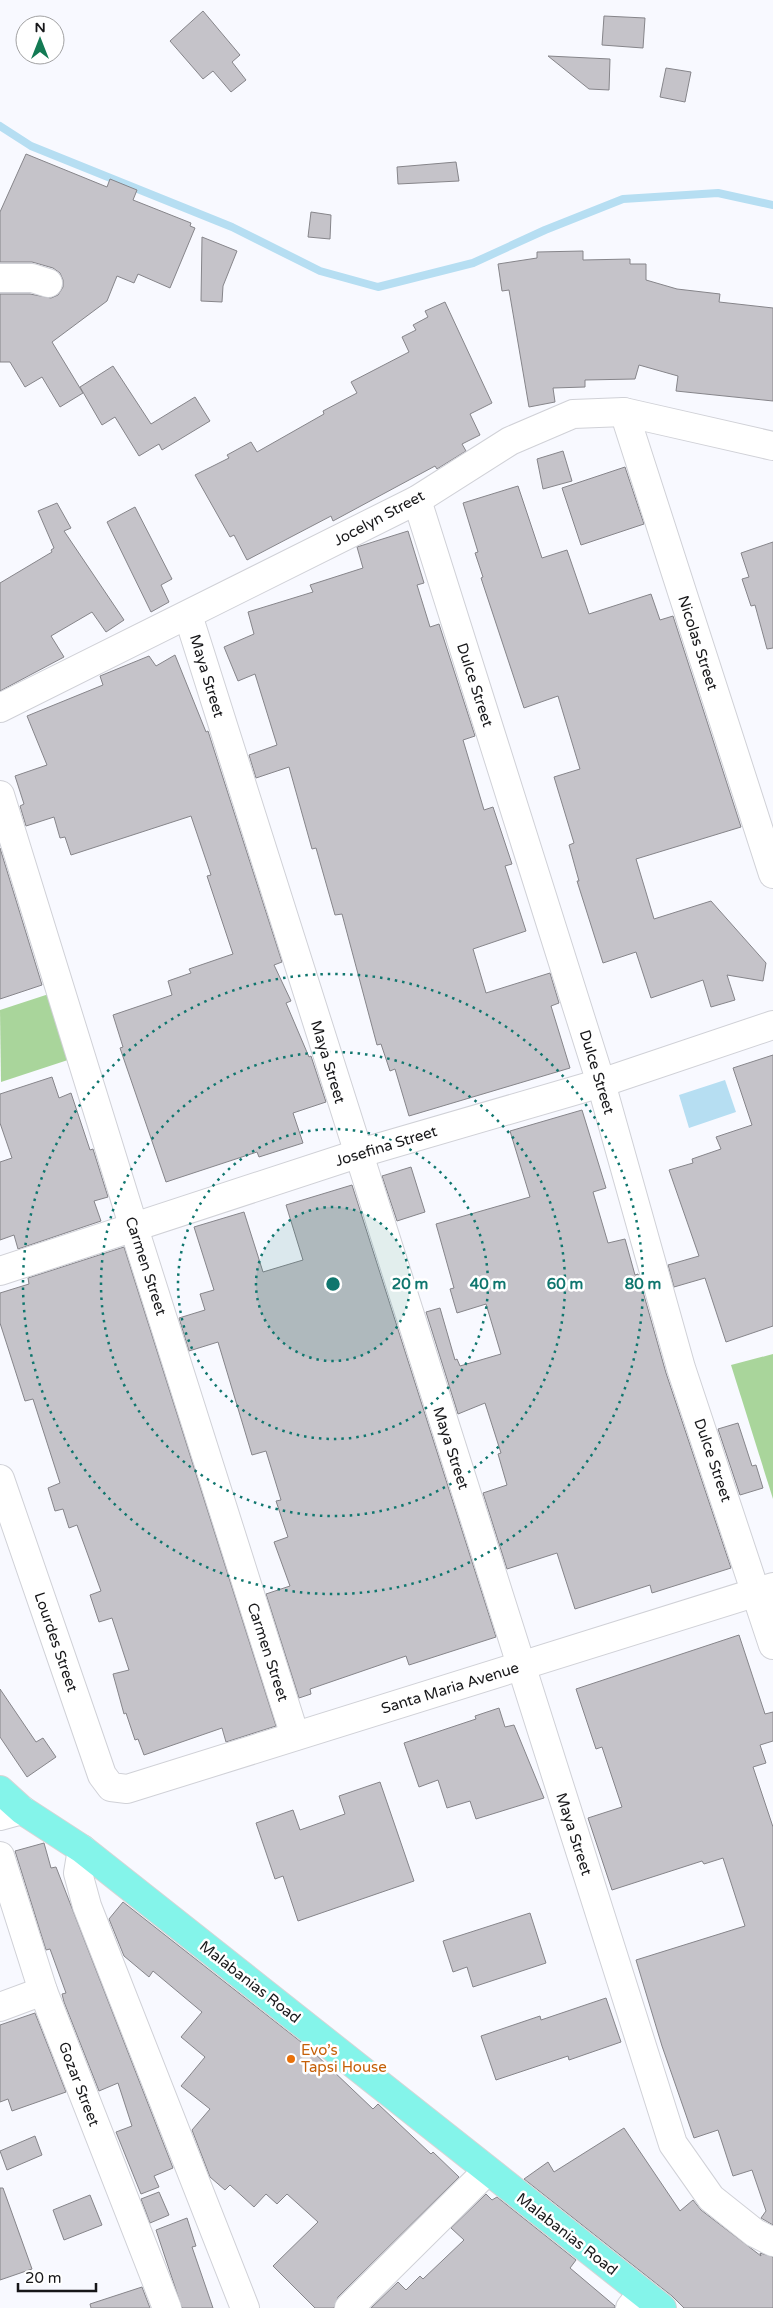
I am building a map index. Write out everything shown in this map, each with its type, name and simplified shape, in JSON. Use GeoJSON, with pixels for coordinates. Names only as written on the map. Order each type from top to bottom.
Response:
{"type":"FeatureCollection","features":[{"type":"Feature","properties":{"kind":"main road","name":"Malabanias Road"},"geometry":{"type":"LineString","coordinates":[[0,1790],[11,1813],[82,1849],[488,2171],[645,2303]]}},
{"type":"Feature","properties":{"kind":"street"},"geometry":{"type":"LineString","coordinates":[[0,278],[32,278],[48,283]]}},
{"type":"Feature","properties":{"kind":"street","name":"Jocelyn Street"},"geometry":{"type":"LineString","coordinates":[[0,708],[417,500],[510,441],[573,414],[624,412],[773,446]]}},
{"type":"Feature","properties":{"kind":"street","name":"Nicolas Street"},"geometry":{"type":"LineString","coordinates":[[624,412],[773,874]]}},
{"type":"Feature","properties":{"kind":"street","name":"Dulce Street"},"geometry":{"type":"LineString","coordinates":[[417,500],[601,1083],[681,1368],[765,1589],[773,1644]]}},
{"type":"Feature","properties":{"kind":"street","name":"Maya Street"},"geometry":{"type":"LineString","coordinates":[[188,615],[357,1154],[673,2144],[711,2198],[755,2233],[773,2242]]}},
{"type":"Feature","properties":{"kind":"street","name":"Carmen Street"},"geometry":{"type":"LineString","coordinates":[[0,795],[134,1228],[295,1736]]}},
{"type":"Feature","properties":{"kind":"street","name":"Josefina Street"},"geometry":{"type":"LineString","coordinates":[[0,1271],[357,1154],[601,1083],[773,1025]]}},
{"type":"Feature","properties":{"kind":"street","name":"Lourdes Street"},"geometry":{"type":"LineString","coordinates":[[0,1479],[102,1775],[111,1787],[126,1789]]}},
{"type":"Feature","properties":{"kind":"street","name":"Santa Maria Avenue"},"geometry":{"type":"LineString","coordinates":[[126,1789],[765,1589]]}},
{"type":"Feature","properties":{"kind":"street"},"geometry":{"type":"LineString","coordinates":[[82,1849],[78,1873],[86,1906],[245,2308]]}},
{"type":"Feature","properties":{"kind":"street","name":"Gozar Street"},"geometry":{"type":"LineString","coordinates":[[0,1856],[43,1991],[167,2308]]}},
{"type":"Feature","properties":{"kind":"street"},"geometry":{"type":"LineString","coordinates":[[0,2007],[43,1991]]}},
{"type":"Feature","properties":{"kind":"street"},"geometry":{"type":"LineString","coordinates":[[349,2308],[488,2171]]}},
{"type":"Feature","properties":{"kind":"green space"},"geometry":{"type":"Polygon","coordinates":[[[55,992],[77,1057],[1,1082],[0,1010],[55,992]]]}},
{"type":"Feature","properties":{"kind":"green space"},"geometry":{"type":"Polygon","coordinates":[[[773,1354],[773,1499],[731,1365],[773,1354]]]}},
{"type":"Feature","properties":{"kind":"water"},"geometry":{"type":"Polygon","coordinates":[[[725,1080],[736,1112],[689,1128],[679,1095],[725,1080]]]}},
{"type":"Feature","properties":{"kind":"building"},"geometry":{"type":"Polygon","coordinates":[[[203,11],[240,55],[232,62],[246,80],[231,92],[213,71],[203,79],[170,41],[203,11]]]}},
{"type":"Feature","properties":{"kind":"building"},"geometry":{"type":"Polygon","coordinates":[[[604,16],[645,18],[643,48],[602,45],[604,16]]]}},
{"type":"Feature","properties":{"kind":"building"},"geometry":{"type":"Polygon","coordinates":[[[548,56],[610,59],[609,90],[589,89],[548,56]]]}},
{"type":"Feature","properties":{"kind":"building"},"geometry":{"type":"Polygon","coordinates":[[[666,68],[691,72],[685,102],[660,97],[666,68]]]}},
{"type":"Feature","properties":{"kind":"building"},"geometry":{"type":"Polygon","coordinates":[[[26,154],[107,187],[110,179],[137,190],[133,200],[191,223],[190,226],[195,228],[170,288],[138,274],[134,283],[117,276],[107,301],[52,342],[83,393],[60,407],[42,377],[25,387],[10,362],[0,362],[0,294],[30,294],[51,298],[58,295],[63,287],[60,273],[53,268],[32,262],[0,262],[0,212],[26,154]]]}},
{"type":"Feature","properties":{"kind":"building"},"geometry":{"type":"Polygon","coordinates":[[[456,162],[459,181],[398,184],[397,167],[456,162]]]}},
{"type":"Feature","properties":{"kind":"building"},"geometry":{"type":"Polygon","coordinates":[[[311,212],[331,215],[330,239],[308,237],[311,212]]]}},
{"type":"Feature","properties":{"kind":"building"},"geometry":{"type":"Polygon","coordinates":[[[202,237],[237,251],[223,286],[222,302],[201,301],[202,237]]]}},
{"type":"Feature","properties":{"kind":"building"},"geometry":{"type":"Polygon","coordinates":[[[583,251],[583,260],[630,259],[630,264],[646,264],[646,280],[677,289],[720,294],[719,302],[773,308],[773,401],[676,391],[678,376],[639,365],[635,379],[585,380],[585,387],[553,388],[555,402],[529,407],[509,290],[502,291],[498,264],[537,258],[537,252],[583,251]]]}},
{"type":"Feature","properties":{"kind":"building"},"geometry":{"type":"Polygon","coordinates":[[[445,302],[492,403],[470,414],[480,435],[462,444],[466,451],[437,469],[435,466],[333,521],[331,516],[247,560],[234,535],[230,537],[195,475],[229,458],[227,455],[251,442],[257,452],[324,414],[323,411],[357,393],[351,382],[409,352],[402,337],[416,330],[413,325],[428,317],[425,311],[445,302]]]}},
{"type":"Feature","properties":{"kind":"building"},"geometry":{"type":"Polygon","coordinates":[[[113,366],[151,424],[195,397],[210,421],[162,450],[159,444],[139,456],[115,417],[102,425],[80,387],[113,366]]]}},
{"type":"Feature","properties":{"kind":"building"},"geometry":{"type":"Polygon","coordinates":[[[563,451],[572,481],[543,489],[537,459],[563,451]]]}},
{"type":"Feature","properties":{"kind":"building"},"geometry":{"type":"Polygon","coordinates":[[[625,467],[644,524],[581,545],[562,488],[625,467]]]}},
{"type":"Feature","properties":{"kind":"building"},"geometry":{"type":"Polygon","coordinates":[[[518,486],[542,558],[567,550],[589,614],[651,594],[660,620],[673,616],[741,827],[636,859],[654,919],[711,901],[766,963],[763,981],[727,975],[735,1000],[711,1007],[703,980],[651,998],[636,952],[603,963],[577,881],[579,881],[569,845],[574,843],[554,777],[580,769],[558,696],[524,708],[481,578],[483,577],[475,553],[478,552],[463,503],[518,486]]]}},
{"type":"Feature","properties":{"kind":"building"},"geometry":{"type":"Polygon","coordinates":[[[57,503],[71,528],[64,531],[124,620],[106,632],[92,612],[51,636],[64,657],[0,691],[0,583],[52,552],[51,550],[54,548],[38,511],[57,503]]]}},
{"type":"Feature","properties":{"kind":"building"},"geometry":{"type":"Polygon","coordinates":[[[135,507],[172,579],[161,585],[169,602],[151,612],[107,522],[135,507]]]}},
{"type":"Feature","properties":{"kind":"building"},"geometry":{"type":"Polygon","coordinates":[[[408,531],[424,583],[417,585],[430,627],[439,624],[475,736],[463,740],[484,810],[493,807],[512,864],[505,866],[526,931],[473,949],[486,993],[550,973],[559,1003],[551,1006],[570,1068],[409,1116],[395,1069],[390,1071],[381,1044],[377,1045],[342,914],[335,915],[316,848],[312,849],[289,767],[256,778],[249,755],[277,745],[255,674],[238,681],[224,647],[254,634],[248,612],[313,592],[310,585],[363,568],[357,547],[408,531]]]}},
{"type":"Feature","properties":{"kind":"building"},"geometry":{"type":"Polygon","coordinates":[[[773,542],[773,648],[767,649],[755,605],[751,606],[742,579],[749,577],[741,553],[773,542]]]}},
{"type":"Feature","properties":{"kind":"building"},"geometry":{"type":"Polygon","coordinates":[[[175,655],[206,732],[208,731],[282,962],[274,965],[291,1001],[286,1003],[309,1057],[311,1056],[326,1102],[293,1113],[303,1143],[259,1157],[257,1152],[166,1182],[120,1048],[123,1047],[113,1015],[172,995],[168,981],[191,973],[189,969],[233,954],[207,876],[211,875],[191,816],[71,855],[65,837],[60,838],[54,817],[26,826],[20,806],[24,804],[15,776],[47,765],[27,716],[103,685],[100,676],[149,656],[156,666],[175,655]]]}},
{"type":"Feature","properties":{"kind":"building"},"geometry":{"type":"Polygon","coordinates":[[[0,848],[42,985],[0,999],[0,848]]]}},
{"type":"Feature","properties":{"kind":"building"},"geometry":{"type":"Polygon","coordinates":[[[773,1055],[773,1326],[726,1342],[705,1278],[674,1287],[668,1265],[699,1256],[669,1170],[693,1163],[692,1159],[721,1149],[716,1137],[752,1125],[733,1068],[773,1055]]]}},
{"type":"Feature","properties":{"kind":"building"},"geometry":{"type":"Polygon","coordinates":[[[52,1077],[59,1098],[71,1093],[90,1150],[93,1149],[108,1197],[94,1201],[101,1221],[18,1249],[14,1235],[0,1240],[0,1162],[12,1158],[0,1123],[0,1094],[52,1077]]]}},
{"type":"Feature","properties":{"kind":"building"},"geometry":{"type":"Polygon","coordinates":[[[582,1110],[606,1188],[593,1192],[608,1243],[625,1239],[635,1275],[638,1274],[666,1373],[731,1568],[652,1593],[650,1585],[575,1609],[557,1553],[507,1569],[483,1493],[507,1485],[498,1454],[501,1453],[485,1403],[458,1414],[426,1312],[440,1308],[455,1360],[457,1359],[460,1366],[501,1354],[486,1304],[457,1313],[450,1289],[454,1288],[436,1224],[530,1197],[510,1131],[582,1110]]]}},
{"type":"Feature","properties":{"kind":"building"},"geometry":{"type":"Polygon","coordinates":[[[411,1167],[425,1212],[397,1221],[382,1176],[411,1167]]]}},
{"type":"Feature","properties":{"kind":"building"},"geometry":{"type":"Polygon","coordinates":[[[352,1185],[496,1637],[409,1665],[406,1656],[310,1689],[311,1694],[299,1698],[266,1594],[290,1586],[274,1542],[288,1537],[276,1501],[281,1500],[266,1451],[252,1455],[218,1342],[189,1351],[179,1318],[205,1310],[200,1294],[214,1290],[194,1227],[244,1212],[263,1272],[303,1260],[286,1205],[352,1185]]]}},
{"type":"Feature","properties":{"kind":"building"},"geometry":{"type":"Polygon","coordinates":[[[124,1247],[276,1726],[226,1742],[222,1728],[144,1755],[138,1739],[135,1740],[126,1713],[124,1714],[113,1674],[129,1670],[112,1618],[99,1622],[90,1595],[101,1591],[77,1525],[69,1528],[63,1509],[55,1511],[48,1488],[60,1483],[33,1399],[25,1401],[0,1323],[0,1293],[29,1284],[28,1278],[124,1247]]]}},
{"type":"Feature","properties":{"kind":"building"},"geometry":{"type":"Polygon","coordinates":[[[738,1423],[752,1466],[756,1465],[763,1488],[740,1495],[718,1429],[738,1423]]]}},
{"type":"Feature","properties":{"kind":"building"},"geometry":{"type":"Polygon","coordinates":[[[739,1635],[765,1714],[773,1712],[773,1741],[760,1745],[766,1763],[753,1767],[773,1827],[773,2225],[761,2218],[766,2211],[752,2170],[733,2176],[718,2130],[694,2138],[662,2046],[636,1960],[745,1926],[723,1858],[704,1864],[702,1861],[612,1890],[588,1818],[622,1807],[602,1747],[596,1749],[576,1689],[739,1635]]]}},
{"type":"Feature","properties":{"kind":"building"},"geometry":{"type":"Polygon","coordinates":[[[0,1689],[36,1742],[43,1738],[56,1757],[27,1777],[0,1737],[0,1689]]]}},
{"type":"Feature","properties":{"kind":"building"},"geometry":{"type":"Polygon","coordinates":[[[499,1708],[505,1727],[514,1725],[544,1798],[476,1819],[470,1801],[447,1808],[438,1780],[419,1787],[404,1743],[476,1719],[475,1716],[499,1708]]]}},
{"type":"Feature","properties":{"kind":"building"},"geometry":{"type":"Polygon","coordinates":[[[380,1782],[414,1881],[298,1921],[283,1876],[275,1879],[256,1823],[293,1810],[300,1830],[345,1814],[339,1796],[380,1782]]]}},
{"type":"Feature","properties":{"kind":"building"},"geometry":{"type":"Polygon","coordinates":[[[44,1843],[51,1868],[56,1867],[173,2168],[154,2176],[159,2187],[141,2194],[116,2132],[132,2126],[118,2083],[99,2091],[64,2002],[62,1994],[66,1993],[50,1949],[46,1950],[15,1851],[44,1843]]]}},
{"type":"Feature","properties":{"kind":"building"},"geometry":{"type":"Polygon","coordinates":[[[123,1902],[310,2049],[373,2109],[378,2104],[431,2154],[433,2152],[459,2177],[338,2297],[334,2308],[315,2308],[273,2266],[318,2222],[287,2194],[277,2204],[266,2194],[254,2207],[230,2185],[225,2190],[210,2177],[192,2130],[210,2109],[181,2086],[205,2057],[181,2037],[202,2012],[153,1971],[149,1977],[124,1956],[109,1919],[123,1902]]]}},
{"type":"Feature","properties":{"kind":"building"},"geometry":{"type":"Polygon","coordinates":[[[530,1913],[546,1963],[473,1987],[467,1967],[453,1972],[443,1941],[530,1913]]]}},
{"type":"Feature","properties":{"kind":"building"},"geometry":{"type":"Polygon","coordinates":[[[606,1998],[621,2042],[569,2060],[568,2056],[496,2080],[481,2036],[540,2016],[541,2020],[606,1998]]]}},
{"type":"Feature","properties":{"kind":"building"},"geometry":{"type":"Polygon","coordinates":[[[35,2013],[66,2092],[12,2111],[8,2099],[0,2102],[0,2025],[35,2013]]]}},
{"type":"Feature","properties":{"kind":"building"},"geometry":{"type":"Polygon","coordinates":[[[624,2128],[680,2211],[693,2200],[701,2210],[761,2256],[760,2253],[773,2257],[773,2308],[684,2308],[672,2296],[524,2179],[548,2162],[554,2172],[624,2128]]]}},
{"type":"Feature","properties":{"kind":"building"},"geometry":{"type":"Polygon","coordinates":[[[35,2136],[42,2155],[7,2170],[0,2151],[35,2136]]]}},
{"type":"Feature","properties":{"kind":"building"},"geometry":{"type":"Polygon","coordinates":[[[0,2188],[3,2188],[32,2269],[0,2280],[0,2188]]]}},
{"type":"Feature","properties":{"kind":"building"},"geometry":{"type":"Polygon","coordinates":[[[159,2192],[169,2215],[150,2223],[141,2199],[159,2192]]]}},
{"type":"Feature","properties":{"kind":"building"},"geometry":{"type":"Polygon","coordinates":[[[486,2194],[492,2200],[497,2197],[576,2260],[570,2268],[615,2308],[371,2308],[398,2282],[406,2290],[420,2276],[423,2279],[464,2240],[451,2228],[486,2194]]]}},
{"type":"Feature","properties":{"kind":"building"},"geometry":{"type":"Polygon","coordinates":[[[90,2195],[102,2225],[64,2240],[53,2210],[90,2195]]]}},
{"type":"Feature","properties":{"kind":"building"},"geometry":{"type":"Polygon","coordinates":[[[187,2218],[196,2246],[192,2247],[213,2308],[182,2308],[156,2230],[187,2218]]]}},
{"type":"Feature","properties":{"kind":"building"},"geometry":{"type":"Polygon","coordinates":[[[142,2287],[150,2308],[91,2308],[90,2304],[142,2287]]]}},
{"type":"Feature","properties":{"kind":"waterway"},"geometry":{"type":"LineString","coordinates":[[0,126],[31,146],[232,227],[320,271],[378,287],[473,263],[545,230],[623,199],[718,193],[773,205]]}},
{"type":"Feature","properties":{"kind":"place","name":"Evo’s Tapsi House"},"geometry":{"type":"Point","coordinates":[291,2059]}}]}
